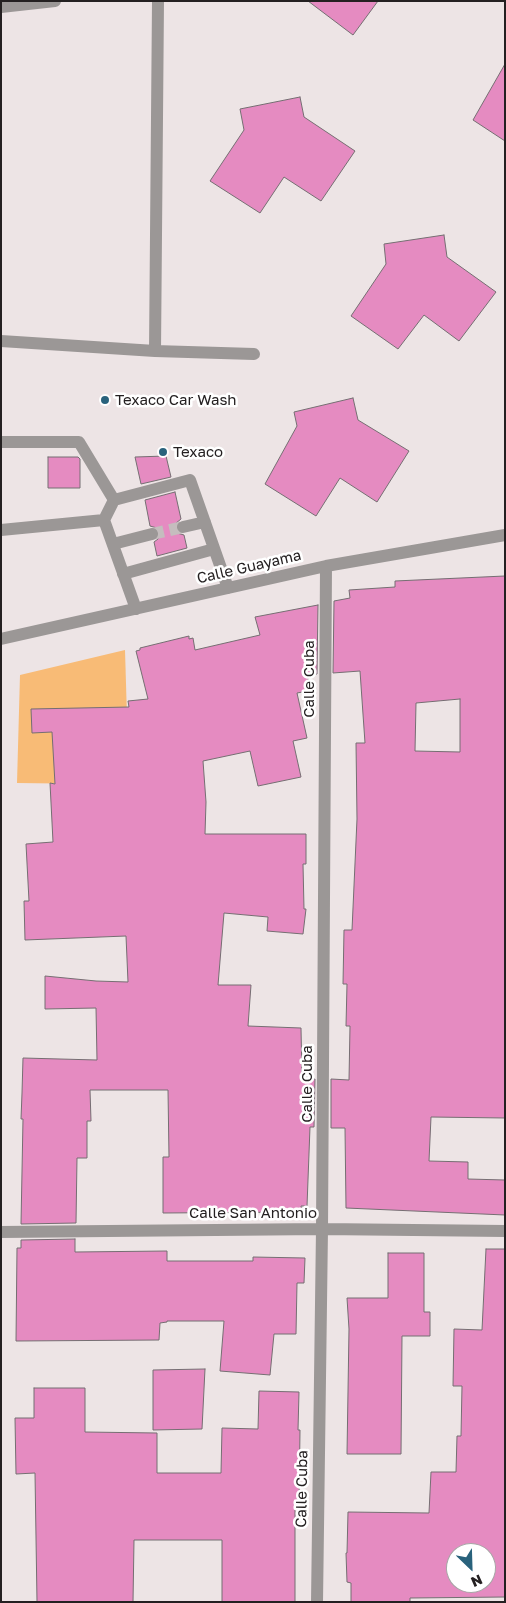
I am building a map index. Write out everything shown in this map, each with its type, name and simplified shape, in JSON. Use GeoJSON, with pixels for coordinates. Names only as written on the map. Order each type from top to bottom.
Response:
{"type":"FeatureCollection","features":[{"type":"Feature","properties":{"kind":"street"},"geometry":{"type":"LineString","coordinates":[[1,7],[55,1]]}},
{"type":"Feature","properties":{"kind":"street"},"geometry":{"type":"LineString","coordinates":[[155,351],[158,1]]}},
{"type":"Feature","properties":{"kind":"street"},"geometry":{"type":"LineString","coordinates":[[1,341],[155,351],[254,354]]}},
{"type":"Feature","properties":{"kind":"street"},"geometry":{"type":"LineString","coordinates":[[1,442],[79,442],[114,500]]}},
{"type":"Feature","properties":{"kind":"street"},"geometry":{"type":"LineString","coordinates":[[136,609],[104,520],[114,500],[190,480],[228,588]]}},
{"type":"Feature","properties":{"kind":"street"},"geometry":{"type":"LineString","coordinates":[[1,530],[104,520]]}},
{"type":"Feature","properties":{"kind":"street"},"geometry":{"type":"LineString","coordinates":[[182,527],[205,522]]}},
{"type":"Feature","properties":{"kind":"street"},"geometry":{"type":"LineString","coordinates":[[113,544],[152,534]]}},
{"type":"Feature","properties":{"kind":"street","name":"Calle Guayama"},"geometry":{"type":"LineString","coordinates":[[1,639],[326,566],[505,534]]}},
{"type":"Feature","properties":{"kind":"street"},"geometry":{"type":"LineString","coordinates":[[124,574],[214,550]]}},
{"type":"Feature","properties":{"kind":"street","name":"Calle Cuba"},"geometry":{"type":"LineString","coordinates":[[317,1602],[322,1229],[326,566]]}},
{"type":"Feature","properties":{"kind":"street","name":"Calle San Antonio"},"geometry":{"type":"LineString","coordinates":[[1,1232],[322,1229],[505,1231]]}},
{"type":"Feature","properties":{"kind":"shaded area"},"geometry":{"type":"Polygon","coordinates":[[[125,650],[128,751],[96,784],[17,783],[20,675],[125,650]]]}},
{"type":"Feature","properties":{"kind":"building"},"geometry":{"type":"Polygon","coordinates":[[[308,1],[378,1],[353,35],[308,1]]]}},
{"type":"Feature","properties":{"kind":"building"},"geometry":{"type":"Polygon","coordinates":[[[505,64],[505,141],[473,120],[505,64]]]}},
{"type":"Feature","properties":{"kind":"building"},"geometry":{"type":"Polygon","coordinates":[[[300,97],[304,117],[355,151],[321,201],[284,177],[260,213],[210,181],[244,130],[240,109],[300,97]]]}},
{"type":"Feature","properties":{"kind":"building"},"geometry":{"type":"Polygon","coordinates":[[[444,235],[447,257],[496,292],[459,341],[424,315],[398,349],[351,316],[386,264],[384,244],[444,235]]]}},
{"type":"Feature","properties":{"kind":"building"},"geometry":{"type":"Polygon","coordinates":[[[353,398],[358,420],[409,451],[377,502],[340,478],[316,516],[265,484],[297,426],[294,412],[353,398]]]}},
{"type":"Feature","properties":{"kind":"building"},"geometry":{"type":"Polygon","coordinates":[[[166,456],[171,477],[141,484],[135,457],[166,456]]]}},
{"type":"Feature","properties":{"kind":"building"},"geometry":{"type":"Polygon","coordinates":[[[48,457],[78,457],[80,459],[80,488],[48,488],[48,457]]]}},
{"type":"Feature","properties":{"kind":"building"},"geometry":{"type":"Polygon","coordinates":[[[175,492],[181,519],[175,524],[175,529],[177,533],[184,535],[187,548],[157,556],[154,542],[158,539],[160,532],[157,528],[150,526],[145,500],[175,492]]]}},
{"type":"Feature","properties":{"kind":"building"},"geometry":{"type":"Polygon","coordinates":[[[505,576],[505,1118],[431,1117],[429,1161],[468,1162],[468,1179],[505,1180],[505,1215],[346,1208],[345,1128],[331,1128],[331,1079],[349,1080],[350,1026],[346,1026],[347,984],[343,984],[344,930],[352,930],[357,819],[356,743],[365,743],[360,671],[333,673],[334,601],[350,598],[349,590],[395,587],[395,581],[505,576]],[[460,699],[416,703],[415,751],[460,752],[460,699]]]}},
{"type":"Feature","properties":{"kind":"building"},"geometry":{"type":"Polygon","coordinates":[[[318,605],[317,674],[308,675],[308,691],[297,693],[307,738],[293,741],[301,777],[258,786],[250,751],[203,761],[206,802],[205,834],[306,834],[306,864],[303,864],[304,909],[306,909],[303,934],[267,931],[268,917],[224,913],[218,985],[251,985],[248,1026],[301,1028],[302,1078],[315,1079],[314,1127],[310,1127],[307,1206],[301,1206],[302,1212],[163,1213],[163,1157],[169,1157],[168,1090],[90,1090],[91,1121],[87,1121],[87,1158],[77,1158],[76,1223],[21,1224],[23,1058],[97,1060],[96,1008],[45,1009],[45,976],[128,982],[126,936],[25,940],[24,901],[29,901],[26,844],[53,842],[50,783],[55,784],[52,732],[32,733],[31,709],[129,707],[128,701],[148,699],[136,651],[140,650],[140,648],[189,636],[189,639],[193,638],[195,650],[260,635],[255,617],[318,605]]]}},
{"type":"Feature","properties":{"kind":"building"},"geometry":{"type":"Polygon","coordinates":[[[75,1239],[75,1252],[167,1251],[167,1261],[253,1261],[253,1257],[305,1258],[304,1283],[297,1283],[296,1334],[274,1334],[270,1375],[220,1371],[224,1321],[167,1321],[160,1323],[159,1340],[16,1341],[17,1248],[21,1248],[21,1240],[75,1239]]]}},
{"type":"Feature","properties":{"kind":"building"},"geometry":{"type":"Polygon","coordinates":[[[486,1249],[505,1249],[505,1597],[410,1598],[410,1602],[351,1602],[351,1583],[347,1582],[346,1553],[348,1512],[429,1513],[431,1472],[456,1472],[457,1436],[461,1436],[462,1386],[453,1386],[454,1329],[482,1330],[486,1249]]]}},
{"type":"Feature","properties":{"kind":"building"},"geometry":{"type":"Polygon","coordinates":[[[388,1253],[424,1253],[424,1312],[430,1312],[430,1336],[402,1336],[401,1454],[347,1454],[349,1329],[347,1298],[388,1298],[388,1253]]]}},
{"type":"Feature","properties":{"kind":"building"},"geometry":{"type":"Polygon","coordinates":[[[205,1369],[202,1429],[153,1430],[153,1370],[205,1369]]]}},
{"type":"Feature","properties":{"kind":"building"},"geometry":{"type":"Polygon","coordinates":[[[34,1388],[85,1388],[85,1432],[157,1433],[157,1473],[221,1473],[222,1428],[258,1429],[259,1391],[299,1392],[299,1507],[295,1507],[295,1602],[222,1602],[222,1540],[134,1540],[133,1602],[37,1602],[35,1473],[16,1474],[15,1418],[34,1418],[34,1388]]]}},
{"type":"Feature","properties":{"kind":"tunnel"},"geometry":{"type":"LineString","coordinates":[[152,534],[183,527]]}},
{"type":"Feature","properties":{"kind":"place","name":"Texaco Car Wash"},"geometry":{"type":"Point","coordinates":[105,400]}},
{"type":"Feature","properties":{"kind":"place","name":"Texaco"},"geometry":{"type":"Point","coordinates":[163,452]}}]}
